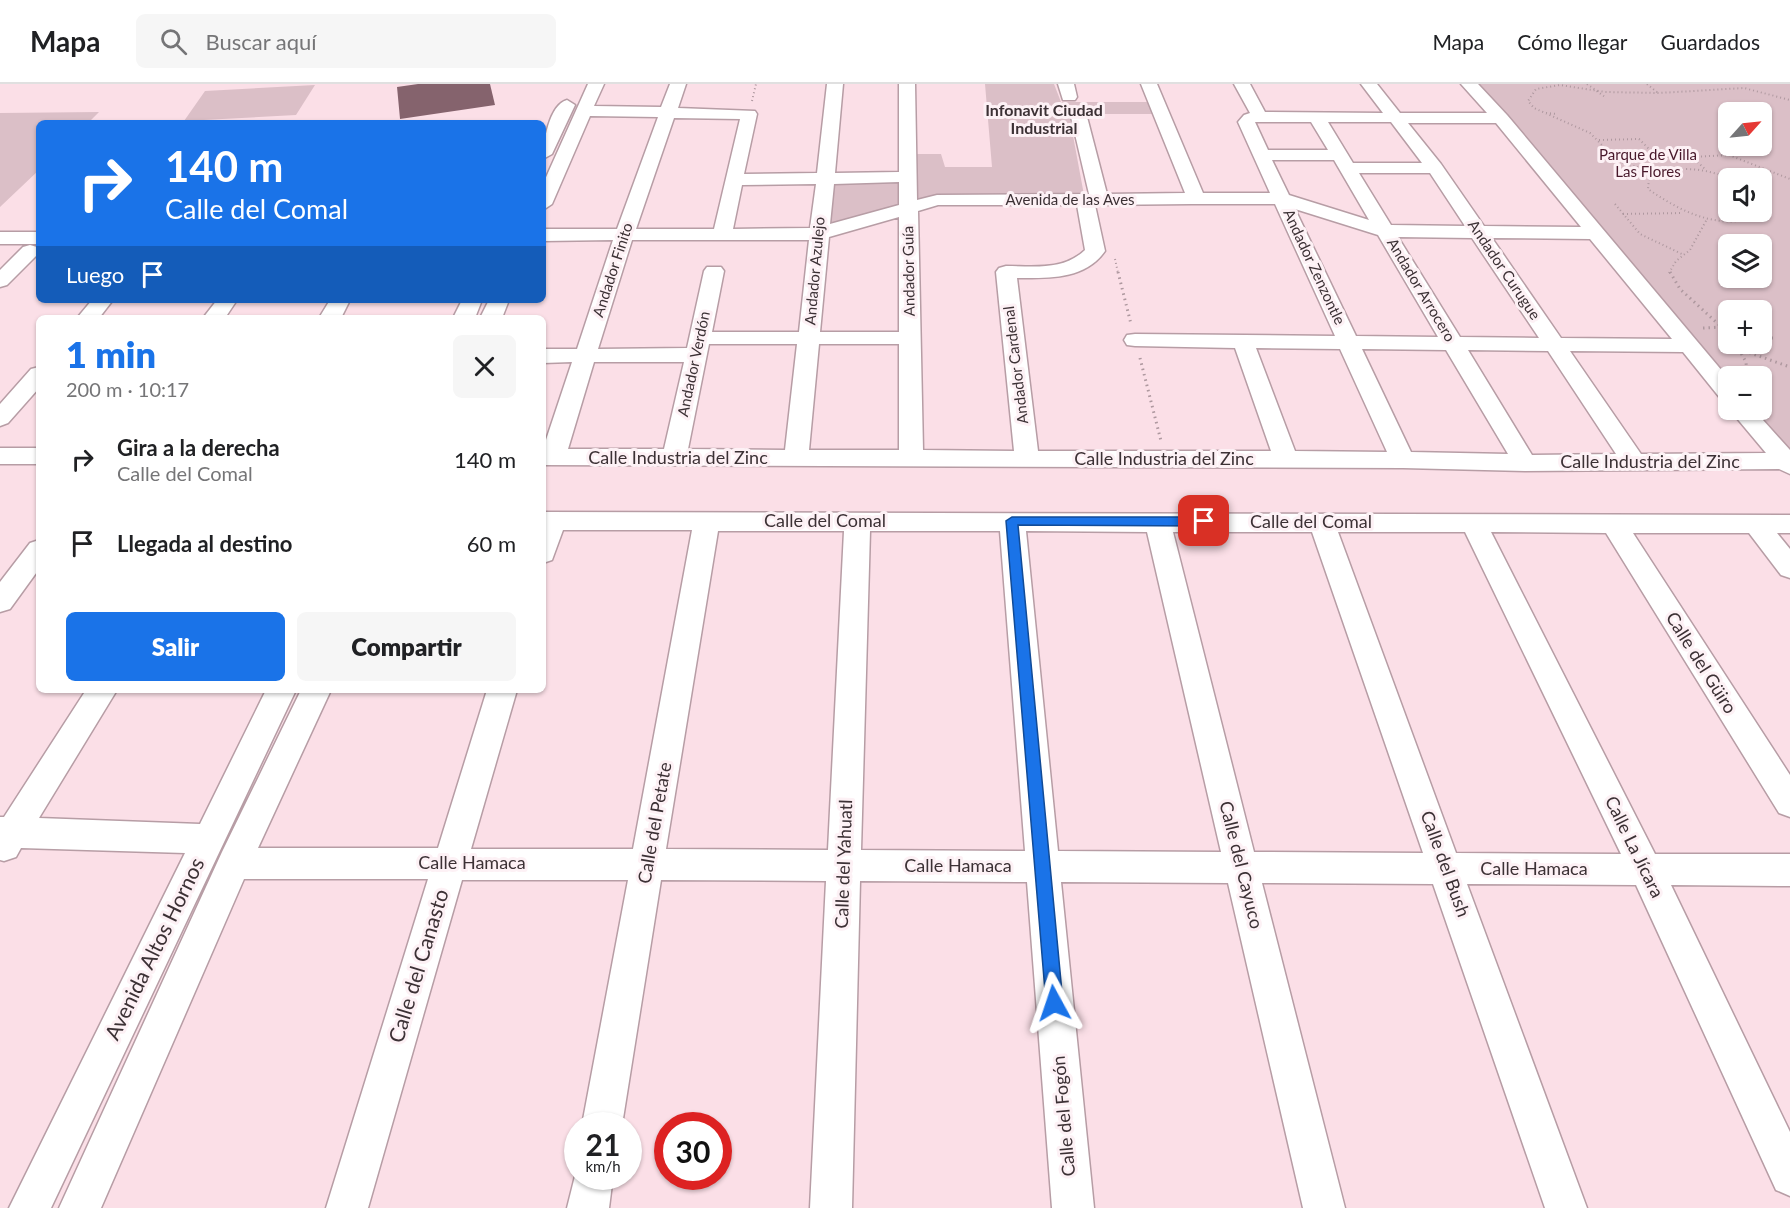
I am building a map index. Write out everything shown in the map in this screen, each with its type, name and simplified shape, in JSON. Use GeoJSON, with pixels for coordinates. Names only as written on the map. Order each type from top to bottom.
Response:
{"type":"FeatureCollection","features":[{"type":"Feature","properties":{"kind":"street"},"geometry":{"type":"LineString","coordinates":[[546,197],[596,84]]}},
{"type":"Feature","properties":{"kind":"street","name":"Andador Finito"},"geometry":{"type":"LineString","coordinates":[[548,457],[587,355],[624,235],[678,84]]}},
{"type":"Feature","properties":{"kind":"street","name":"Andador Azulejo"},"geometry":{"type":"LineString","coordinates":[[796,458],[817,234],[835,84]]}},
{"type":"Feature","properties":{"kind":"street","name":"Andador Guía"},"geometry":{"type":"LineString","coordinates":[[907,84],[911,459]]}},
{"type":"Feature","properties":{"kind":"street"},"geometry":{"type":"LineString","coordinates":[[1149,84],[1197,200]]}},
{"type":"Feature","properties":{"kind":"street"},"geometry":{"type":"LineString","coordinates":[[1242,84],[1260,117],[1501,118]]}},
{"type":"Feature","properties":{"kind":"street","name":"Andador Curugue"},"geometry":{"type":"LineString","coordinates":[[1369,84],[1435,168],[1633,461]]}},
{"type":"Feature","properties":{"kind":"street"},"geometry":{"type":"LineString","coordinates":[[1469,84],[1501,118],[1718,381]]}},
{"type":"Feature","properties":{"kind":"street"},"geometry":{"type":"LineString","coordinates":[[546,148],[572,93]]}},
{"type":"Feature","properties":{"kind":"street"},"geometry":{"type":"LineString","coordinates":[[585,111],[749,114],[722,235]]}},
{"type":"Feature","properties":{"kind":"street"},"geometry":{"type":"LineString","coordinates":[[1079,117],[1093,200]]}},
{"type":"Feature","properties":{"kind":"street","name":"Andador Zenzontle"},"geometry":{"type":"LineString","coordinates":[[1260,117],[1250,118],[1246,122],[1403,460]]}},
{"type":"Feature","properties":{"kind":"street","name":"Andador Arrocero"},"geometry":{"type":"LineString","coordinates":[[1317,118],[1525,463]]}},
{"type":"Feature","properties":{"kind":"street"},"geometry":{"type":"LineString","coordinates":[[1263,155],[1435,168]]}},
{"type":"Feature","properties":{"kind":"street"},"geometry":{"type":"LineString","coordinates":[[735,180],[908,177]]}},
{"type":"Feature","properties":{"kind":"street","name":"Avenida de las Aves"},"geometry":{"type":"LineString","coordinates":[[546,235],[817,234],[937,200],[1281,198],[1385,231],[1596,233]]}},
{"type":"Feature","properties":{"kind":"street","name":"Andador Cardenal"},"geometry":{"type":"LineString","coordinates":[[1027,459],[1005,272],[1065,271],[1085,264],[1095,251],[1093,200]]}},
{"type":"Feature","properties":{"kind":"street"},"geometry":{"type":"LineString","coordinates":[[0,238],[36,247]]}},
{"type":"Feature","properties":{"kind":"street"},"geometry":{"type":"LineString","coordinates":[[0,251],[36,247]]}},
{"type":"Feature","properties":{"kind":"street"},"geometry":{"type":"LineString","coordinates":[[0,281],[36,247]]}},
{"type":"Feature","properties":{"kind":"street","name":"Andador Verdón"},"geometry":{"type":"LineString","coordinates":[[674,458],[714,271]]}},
{"type":"Feature","properties":{"kind":"street"},"geometry":{"type":"LineString","coordinates":[[91,315],[101,303]]}},
{"type":"Feature","properties":{"kind":"street"},"geometry":{"type":"LineString","coordinates":[[546,356],[587,355],[809,338],[910,338]]}},
{"type":"Feature","properties":{"kind":"street"},"geometry":{"type":"LineString","coordinates":[[1135,340],[1689,346]]}},
{"type":"Feature","properties":{"kind":"street"},"geometry":{"type":"LineString","coordinates":[[1243,341],[1286,460]]}},
{"type":"Feature","properties":{"kind":"street"},"geometry":{"type":"LineString","coordinates":[[0,418],[36,377]]}},
{"type":"Feature","properties":{"kind":"street"},"geometry":{"type":"LineString","coordinates":[[1750,420],[1787,464]]}},
{"type":"Feature","properties":{"kind":"street"},"geometry":{"type":"LineString","coordinates":[[0,456],[36,456]]}},
{"type":"Feature","properties":{"kind":"street","name":"Calle Industria del Zinc"},"geometry":{"type":"LineString","coordinates":[[548,457],[1403,460],[1525,463],[1633,461],[1787,464]]}},
{"type":"Feature","properties":{"kind":"street","name":"Calle del Comal"},"geometry":{"type":"LineString","coordinates":[[548,521],[1790,524]]}},
{"type":"Feature","properties":{"kind":"street","name":"Calle del Petate"},"geometry":{"type":"LineString","coordinates":[[604,1112],[707,521]]}},
{"type":"Feature","properties":{"kind":"street","name":"Calle del Yahuatl"},"geometry":{"type":"LineString","coordinates":[[831,1208],[857,521]]}},
{"type":"Feature","properties":{"kind":"street","name":"Calle del Fogón"},"geometry":{"type":"LineString","coordinates":[[1012,521],[1072,1208]]}},
{"type":"Feature","properties":{"kind":"street","name":"Calle del Cayuco"},"geometry":{"type":"LineString","coordinates":[[1157,521],[1324,1208]]}},
{"type":"Feature","properties":{"kind":"street","name":"Calle del Bush"},"geometry":{"type":"LineString","coordinates":[[1321,522],[1447,869],[1566,1208]]}},
{"type":"Feature","properties":{"kind":"street","name":"Calle La Jícara"},"geometry":{"type":"LineString","coordinates":[[1473,522],[1646,870],[1790,1176]]}},
{"type":"Feature","properties":{"kind":"street","name":"Calle del Güiro"},"geometry":{"type":"LineString","coordinates":[[1612,523],[1790,803]]}},
{"type":"Feature","properties":{"kind":"street"},"geometry":{"type":"LineString","coordinates":[[1756,524],[1790,568]]}},
{"type":"Feature","properties":{"kind":"street"},"geometry":{"type":"LineString","coordinates":[[0,602],[36,553]]}},
{"type":"Feature","properties":{"kind":"street"},"geometry":{"type":"LineString","coordinates":[[4,839],[100,693]]}},
{"type":"Feature","properties":{"kind":"street","name":"Avenida Altos Hornos"},"geometry":{"type":"LineString","coordinates":[[30,1208],[280,693]]}},
{"type":"Feature","properties":{"kind":"street","name":"Avenida Altos Hornos"},"geometry":{"type":"LineString","coordinates":[[80,1208],[234,863],[314,693]]}},
{"type":"Feature","properties":{"kind":"street","name":"Calle del Canasto"},"geometry":{"type":"LineString","coordinates":[[347,1208],[501,693]]}},
{"type":"Feature","properties":{"kind":"street"},"geometry":{"type":"LineString","coordinates":[[4,839],[208,838]]}},
{"type":"Feature","properties":{"kind":"street","name":"Calle Hamaca"},"geometry":{"type":"LineString","coordinates":[[234,863],[1790,870]]}},
{"type":"Feature","properties":{"kind":"street"},"geometry":{"type":"LineString","coordinates":[[588,1208],[591,1190]]}},
{"type":"Feature","properties":{"kind":"path"},"geometry":{"type":"LineString","coordinates":[[1587,84],[1605,97]]}},
{"type":"Feature","properties":{"kind":"path"},"geometry":{"type":"LineString","coordinates":[[1647,84],[1659,93]]}},
{"type":"Feature","properties":{"kind":"path"},"geometry":{"type":"LineString","coordinates":[[1718,174],[1697,168],[1666,170],[1637,167],[1618,160],[1602,146],[1599,140],[1580,128],[1534,108],[1528,101],[1528,96],[1536,89],[1560,85],[1597,91],[1659,93],[1744,88],[1790,100]]}},
{"type":"Feature","properties":{"kind":"path"},"geometry":{"type":"LineString","coordinates":[[1543,113],[1557,114]]}},
{"type":"Feature","properties":{"kind":"path"},"geometry":{"type":"LineString","coordinates":[[1599,140],[1639,139],[1658,157],[1729,155],[1790,179]]}},
{"type":"Feature","properties":{"kind":"path"},"geometry":{"type":"LineString","coordinates":[[1692,157],[1708,171]]}},
{"type":"Feature","properties":{"kind":"path"},"geometry":{"type":"LineString","coordinates":[[1666,170],[1649,179],[1648,189],[1668,205],[1707,219],[1718,220]]}},
{"type":"Feature","properties":{"kind":"path"},"geometry":{"type":"LineString","coordinates":[[1615,204],[1640,234],[1684,255]]}},
{"type":"Feature","properties":{"kind":"path"},"geometry":{"type":"LineString","coordinates":[[1623,214],[1687,213]]}},
{"type":"Feature","properties":{"kind":"path"},"geometry":{"type":"LineString","coordinates":[[1707,219],[1690,250],[1676,261],[1669,273],[1674,283],[1718,324]]}},
{"type":"Feature","properties":{"kind":"path"},"geometry":{"type":"LineString","coordinates":[[1755,354],[1790,367]]}},
{"type":"Feature","properties":{"kind":"green space"},"geometry":{"type":"Polygon","coordinates":[[[985,84],[1054,84],[1061,102],[1149,102],[1154,114],[1069,114],[1084,195],[938,195],[828,224],[834,175],[915,173],[915,154],[941,154],[945,167],[992,167],[985,84]]]}},
{"type":"Feature","properties":{"kind":"green space","name":"Parque de Villa Las Flores"},"geometry":{"type":"Polygon","coordinates":[[[1479,84],[1790,84],[1790,460],[1786,460],[1753,420],[1772,420],[1772,366],[1718,366],[1718,377],[1479,84]]]}},
{"type":"Feature","properties":{"kind":"green space"},"geometry":{"type":"Polygon","coordinates":[[[315,85],[296,115],[185,120],[205,91],[315,85]]]}},
{"type":"Feature","properties":{"kind":"green space"},"geometry":{"type":"Polygon","coordinates":[[[99,112],[91,120],[36,120],[36,173],[0,207],[0,113],[99,112]]]}},
{"type":"Feature","properties":{"kind":"building"},"geometry":{"type":"Polygon","coordinates":[[[418,84],[490,84],[495,105],[400,119],[397,87],[418,84]]]}},
{"type":"Feature","properties":{"kind":"district","name":"Infonavit Ciudad Industrial"},"geometry":{"type":"Point","coordinates":[1044,119]}},
{"type":"Feature","properties":{"kind":"route"},"geometry":{"type":"LineString","coordinates":[[1054,1003],[1012,521],[1204,521]]}}]}
